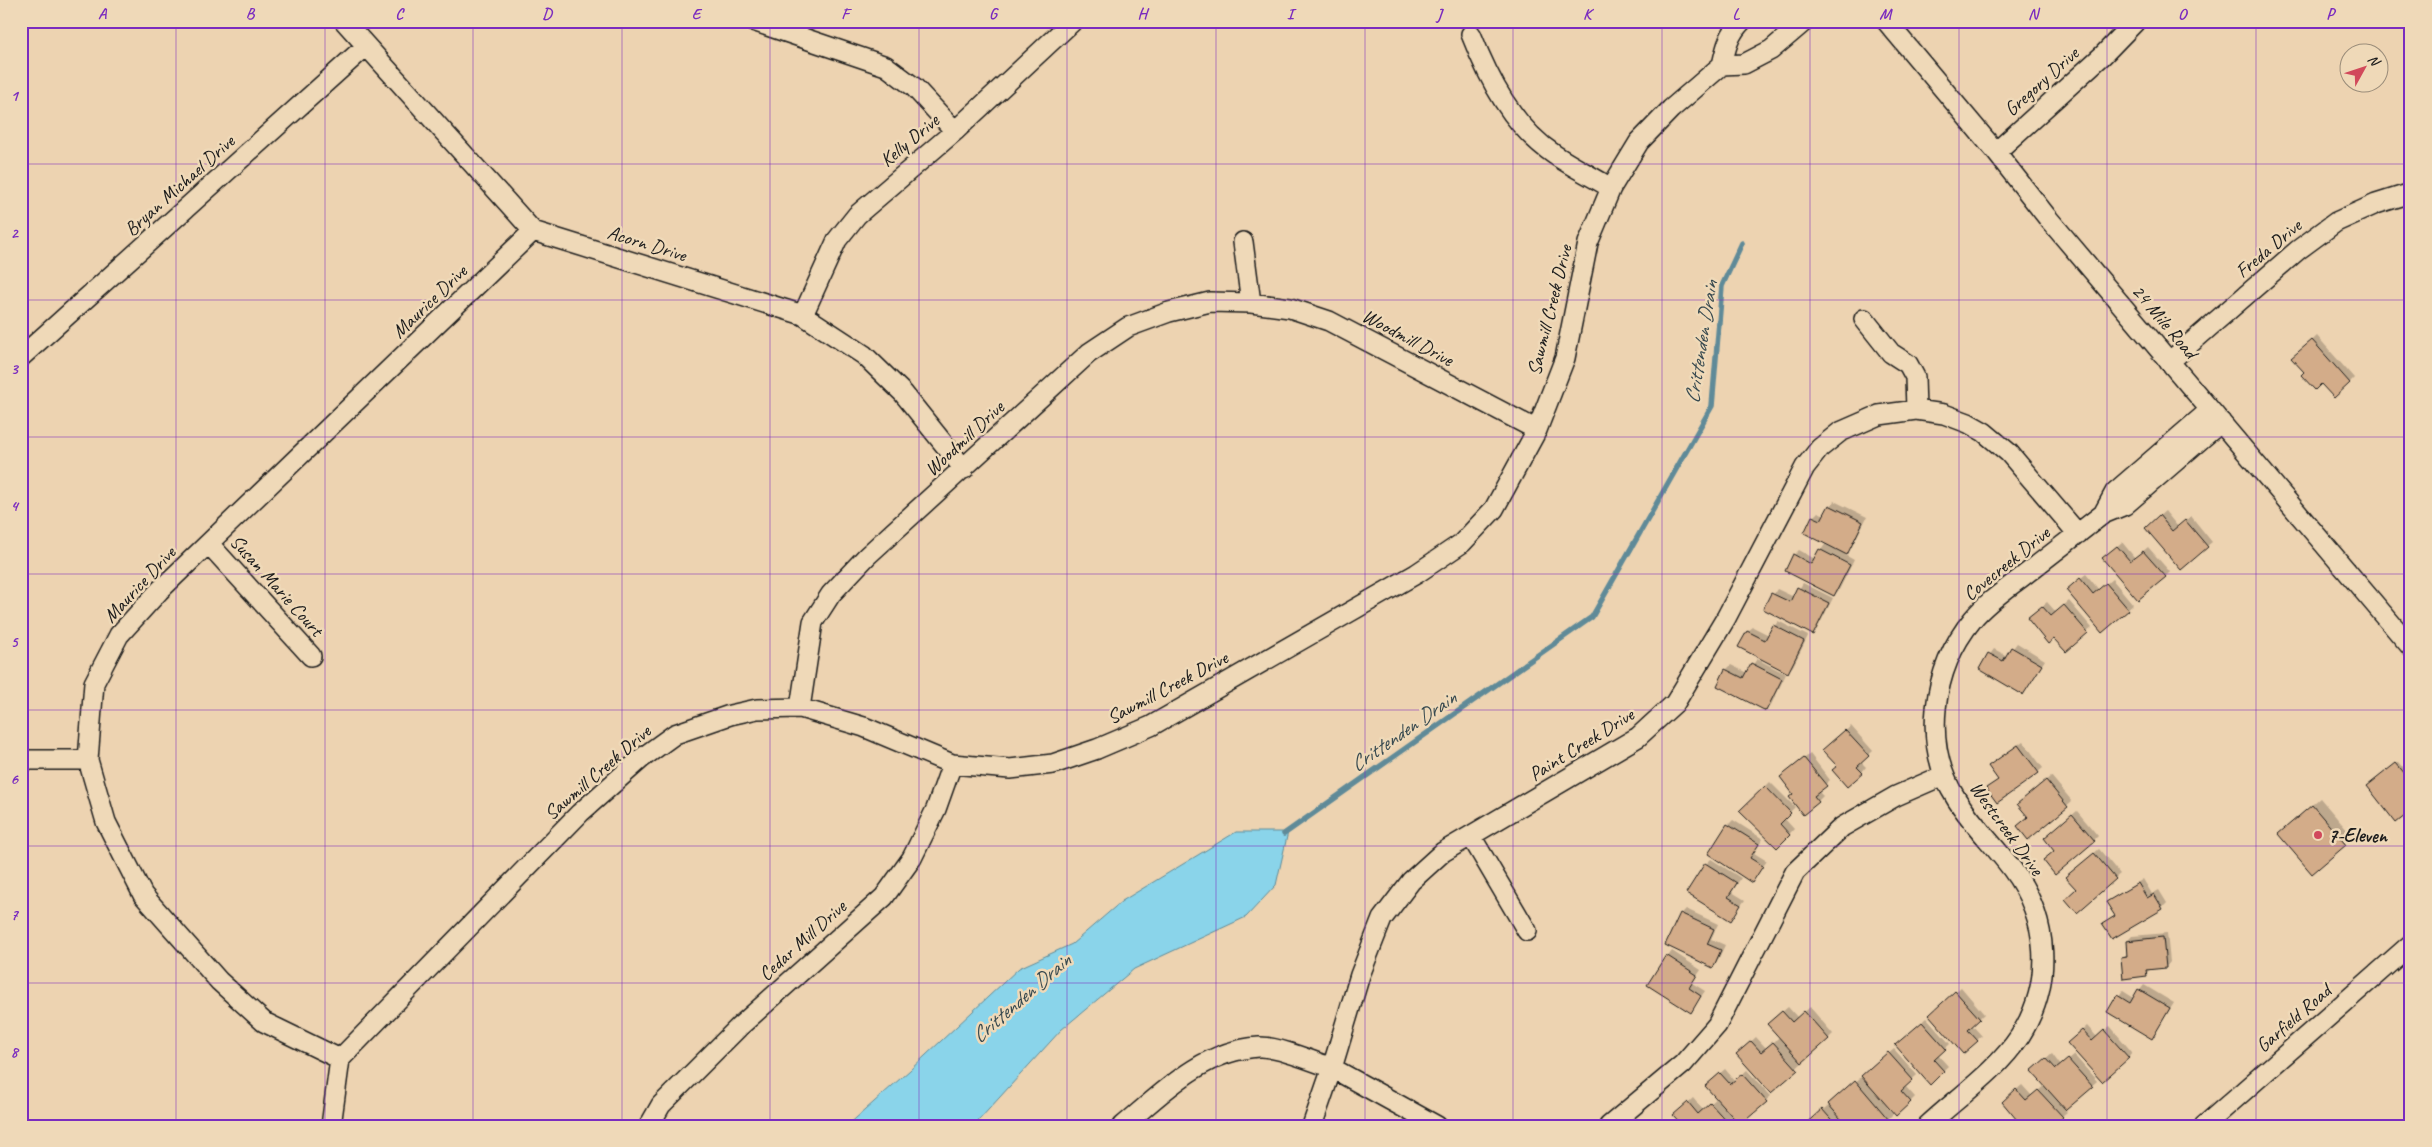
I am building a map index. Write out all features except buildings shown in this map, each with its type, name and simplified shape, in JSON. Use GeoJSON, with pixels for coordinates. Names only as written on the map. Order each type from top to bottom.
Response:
{"type":"FeatureCollection","features":[{"type":"Feature","properties":{"kind":"street"},"geometry":{"type":"LineString","coordinates":[[344,21],[533,231]]}},
{"type":"Feature","properties":{"kind":"street"},"geometry":{"type":"LineString","coordinates":[[754,21],[886,66],[914,87],[955,132]]}},
{"type":"Feature","properties":{"kind":"street","name":"Kelly Drive"},"geometry":{"type":"LineString","coordinates":[[803,315],[837,240],[857,215],[955,132],[1073,21]]}},
{"type":"Feature","properties":{"kind":"street"},"geometry":{"type":"LineString","coordinates":[[1742,21],[1735,28],[1727,42],[1722,65],[1744,64],[1771,50],[1805,21]]}},
{"type":"Feature","properties":{"kind":"street","name":"24 Mile Road"},"geometry":{"type":"LineString","coordinates":[[1886,21],[1996,152],[2047,217],[2411,647]]}},
{"type":"Feature","properties":{"kind":"street","name":"Gregory Drive"},"geometry":{"type":"LineString","coordinates":[[1996,152],[2103,55],[2136,21]]}},
{"type":"Feature","properties":{"kind":"street"},"geometry":{"type":"LineString","coordinates":[[1471,34],[1487,75],[1510,109],[1532,136],[1554,154],[1611,188]]}},
{"type":"Feature","properties":{"kind":"street","name":"Bryan Michael Drive"},"geometry":{"type":"LineString","coordinates":[[21,357],[366,46]]}},
{"type":"Feature","properties":{"kind":"street","name":"Sawmill Creek Drive"},"geometry":{"type":"LineString","coordinates":[[340,1059],[580,814],[642,758],[675,734],[699,724],[757,710],[800,708],[864,727],[952,764],[1010,769],[1053,764],[1097,749],[1151,726],[1214,688],[1416,574],[1462,543],[1494,509],[1537,430],[1565,358],[1588,243],[1611,188],[1639,142],[1671,109],[1722,65]]}},
{"type":"Feature","properties":{"kind":"street","name":"Freda Drive"},"geometry":{"type":"LineString","coordinates":[[2169,362],[2298,250],[2336,222],[2376,204],[2411,193]]}},
{"type":"Feature","properties":{"kind":"street","name":"Acorn Drive"},"geometry":{"type":"LineString","coordinates":[[533,231],[803,315],[864,355],[903,393],[964,469]]}},
{"type":"Feature","properties":{"kind":"street","name":"Maurice Drive"},"geometry":{"type":"LineString","coordinates":[[340,1059],[264,1022],[218,981],[143,895],[106,822],[88,760],[94,683],[119,635],[159,591],[533,231]]}},
{"type":"Feature","properties":{"kind":"street"},"geometry":{"type":"LineString","coordinates":[[1243,242],[1251,303]]}},
{"type":"Feature","properties":{"kind":"street","name":"Woodmill Drive"},"geometry":{"type":"LineString","coordinates":[[800,708],[814,622],[831,594],[867,556],[1089,353],[1128,327],[1169,312],[1210,302],[1251,303],[1290,308],[1329,321],[1537,430]]}},
{"type":"Feature","properties":{"kind":"street"},"geometry":{"type":"LineString","coordinates":[[1864,320],[1892,352],[1908,364],[1915,377],[1916,410]]}},
{"type":"Feature","properties":{"kind":"street","name":"Paint Creek Drive"},"geometry":{"type":"LineString","coordinates":[[1312,1126],[1360,975],[1382,919],[1411,881],[1426,865],[1471,836],[1638,737],[1675,704],[1691,680],[1798,478],[1812,457],[1830,439],[1852,425],[1879,415],[1916,410],[1944,414],[1984,432],[2009,453],[2078,534]]}},
{"type":"Feature","properties":{"kind":"street","name":"Covecreek Drive"},"geometry":{"type":"LineString","coordinates":[[1944,775],[1936,741],[1935,716],[1938,692],[1946,660],[1967,627],[1980,611],[2103,514],[2125,505],[2152,471],[2216,416]]}},
{"type":"Feature","properties":{"kind":"street","name":"Susan Marie Court"},"geometry":{"type":"LineString","coordinates":[[209,544],[311,656]]}},
{"type":"Feature","properties":{"kind":"street"},"geometry":{"type":"LineString","coordinates":[[21,760],[88,760]]}},
{"type":"Feature","properties":{"kind":"street","name":"Cedar Mill Drive"},"geometry":{"type":"LineString","coordinates":[[649,1126],[661,1106],[739,1027],[884,897],[912,858],[936,809],[952,764]]}},
{"type":"Feature","properties":{"kind":"street","name":"Westcreek Drive"},"geometry":{"type":"LineString","coordinates":[[1609,1126],[1683,1064],[1717,1025],[1795,872],[1842,827],[1896,796],[1944,775],[1956,799],[2012,869],[2025,890],[2044,942],[2042,985],[2032,1014],[2008,1052],[1928,1126]]}},
{"type":"Feature","properties":{"kind":"street"},"geometry":{"type":"LineString","coordinates":[[1471,836],[1527,931]]}},
{"type":"Feature","properties":{"kind":"street","name":"Garfield Road"},"geometry":{"type":"LineString","coordinates":[[2204,1126],[2411,944]]}},
{"type":"Feature","properties":{"kind":"street"},"geometry":{"type":"LineString","coordinates":[[1123,1126],[1178,1080],[1220,1054],[1260,1046],[1332,1068],[1437,1126]]}},
{"type":"Feature","properties":{"kind":"street"},"geometry":{"type":"LineString","coordinates":[[331,1126],[340,1059]]}},
{"type":"Feature","properties":{"kind":"water"},"geometry":{"type":"Polygon","coordinates":[[[1236,832],[1288,832],[1276,885],[1246,917],[1134,969],[1061,1030],[979,1120],[977,1126],[847,1126],[1019,968],[1072,944],[1122,901],[1236,832]]]}},
{"type":"Feature","properties":{"kind":"waterway","name":"Crittenden Drain"},"geometry":{"type":"LineString","coordinates":[[1284,834],[1592,617],[1712,406],[1722,286],[1742,243]]}},
{"type":"Feature","properties":{"kind":"place","name":"7-Eleven"},"geometry":{"type":"Point","coordinates":[2318,835]}}]}
